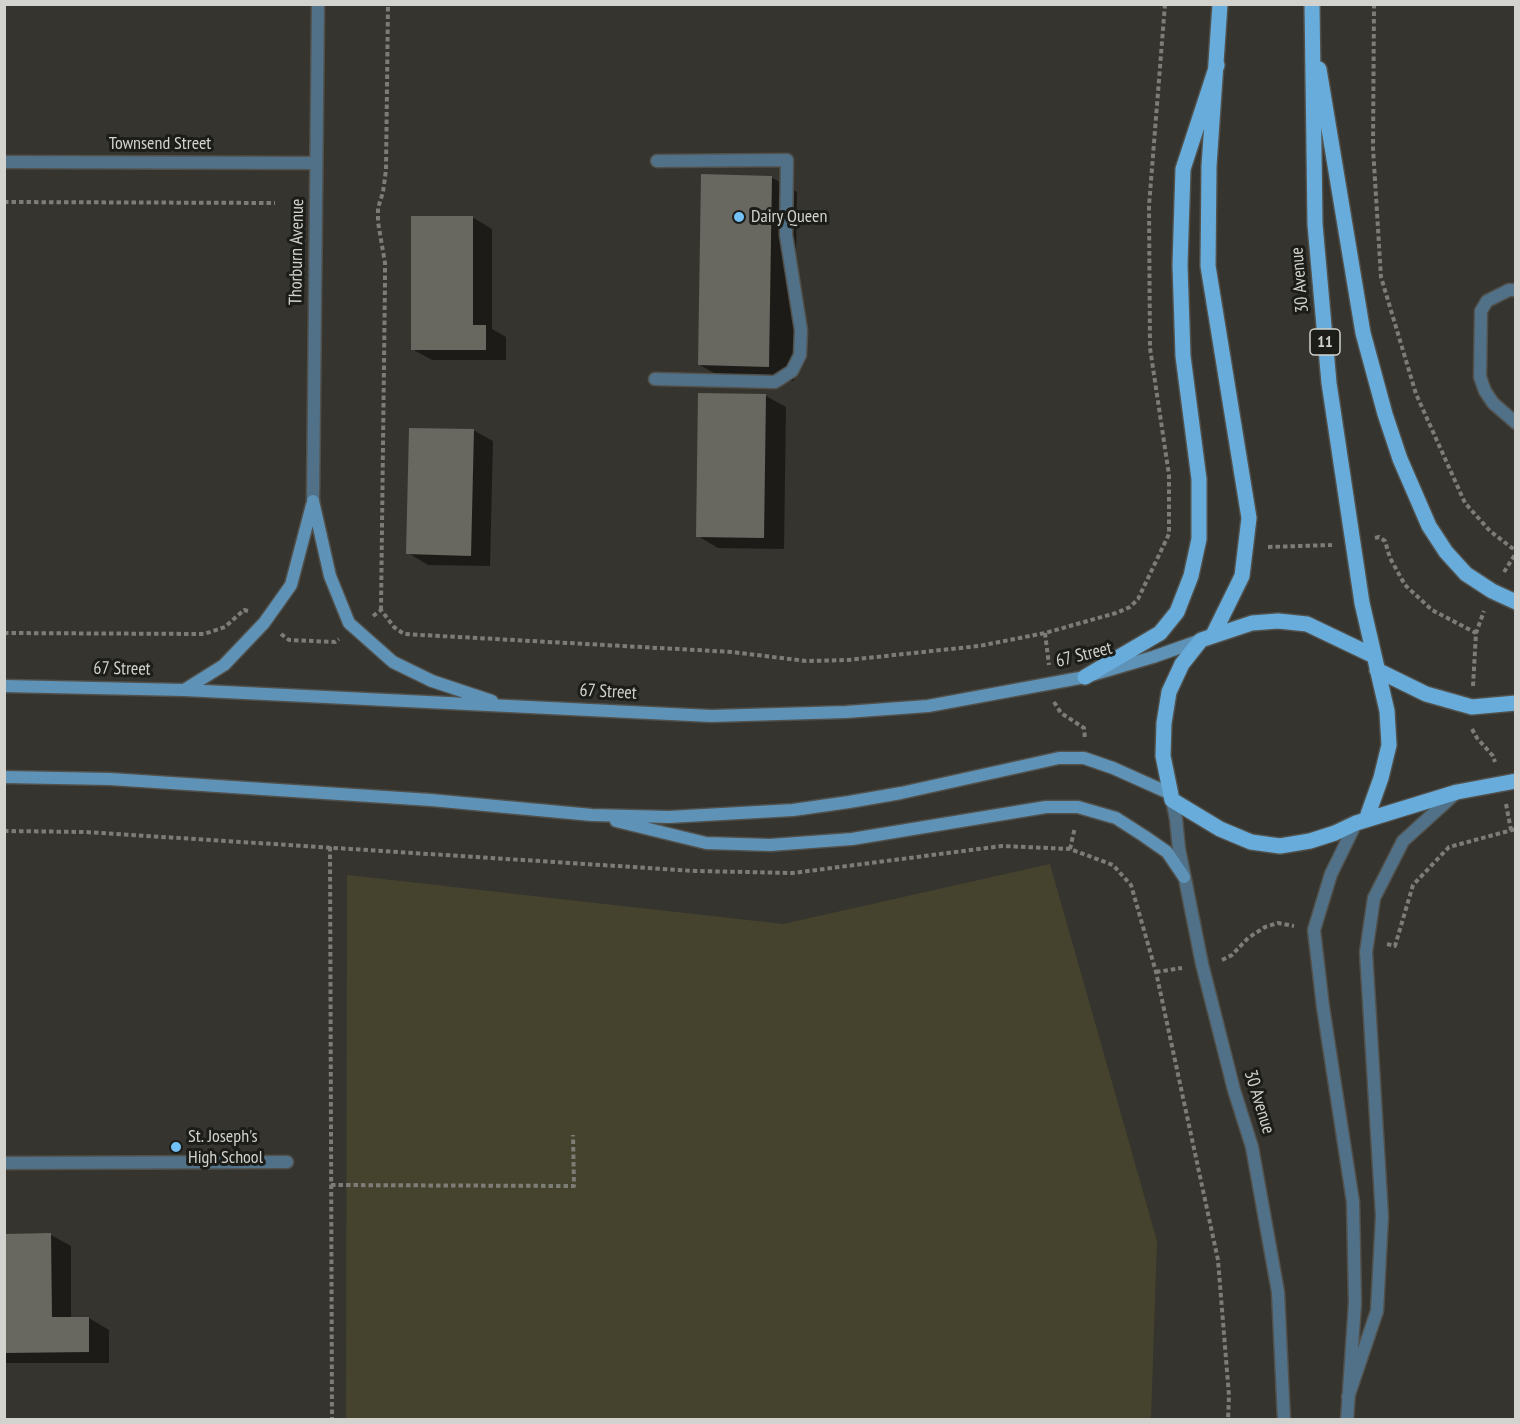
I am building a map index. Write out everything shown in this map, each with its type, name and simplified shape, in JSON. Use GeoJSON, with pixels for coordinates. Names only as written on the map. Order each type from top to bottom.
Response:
{"type":"FeatureCollection","features":[{"type":"Feature","properties":{"kind":"main road"},"geometry":{"type":"LineString","coordinates":[[1171,797],[1163,756],[1164,723],[1169,692],[1182,664],[1207,637],[1242,576],[1249,518],[1208,266],[1209,166],[1220,4]]}},
{"type":"Feature","properties":{"kind":"main road","name":"30 Avenue"},"geometry":{"type":"LineString","coordinates":[[1312,4],[1315,224],[1329,383],[1362,603],[1387,711],[1389,745],[1381,778],[1361,822]]}},
{"type":"Feature","properties":{"kind":"main road"},"geometry":{"type":"LineString","coordinates":[[1312,25],[1363,333],[1400,459],[1429,526],[1446,552],[1466,574],[1492,591],[1515,602]]}},
{"type":"Feature","properties":{"kind":"main road"},"geometry":{"type":"LineString","coordinates":[[1085,677],[1160,633],[1177,612],[1191,576],[1197,549],[1199,478],[1182,344],[1180,265],[1184,169],[1217,64]]}},
{"type":"Feature","properties":{"kind":"main road"},"geometry":{"type":"LineString","coordinates":[[184,690],[224,665],[264,622],[291,585],[313,501]]}},
{"type":"Feature","properties":{"kind":"main road"},"geometry":{"type":"LineString","coordinates":[[313,501],[330,576],[349,622],[393,662],[432,681],[507,706]]}},
{"type":"Feature","properties":{"kind":"main road"},"geometry":{"type":"LineString","coordinates":[[1207,637],[1252,623],[1278,621],[1307,624],[1426,694],[1472,707],[1515,703]]}},
{"type":"Feature","properties":{"kind":"main road","name":"67 Street"},"geometry":{"type":"LineString","coordinates":[[4,686],[184,690],[711,716],[846,712],[928,706],[1085,677],[1153,657],[1207,637]]}},
{"type":"Feature","properties":{"kind":"main road"},"geometry":{"type":"LineString","coordinates":[[4,777],[122,780],[431,800],[592,815],[669,817],[793,810],[901,793],[1059,758],[1084,758],[1113,768],[1171,797],[1220,829],[1251,842],[1280,846],[1310,841],[1361,822],[1457,792],[1515,781]]}},
{"type":"Feature","properties":{"kind":"main road"},"geometry":{"type":"LineString","coordinates":[[592,815],[706,843],[770,845],[852,839],[1046,807],[1078,807],[1116,818],[1144,836],[1167,852],[1184,877]]}},
{"type":"Feature","properties":{"kind":"street","name":"Thorburn Avenue"},"geometry":{"type":"LineString","coordinates":[[313,501],[318,4]]}},
{"type":"Feature","properties":{"kind":"street"},"geometry":{"type":"LineString","coordinates":[[655,379],[775,382],[792,371],[800,355],[801,330],[786,236],[787,160],[657,161]]}},
{"type":"Feature","properties":{"kind":"street","name":"Townsend Street"},"geometry":{"type":"LineString","coordinates":[[4,162],[316,163]]}},
{"type":"Feature","properties":{"kind":"street"},"geometry":{"type":"LineString","coordinates":[[1515,290],[1509,290],[1487,301],[1481,311],[1480,376],[1492,402],[1515,423]]}},
{"type":"Feature","properties":{"kind":"street"},"geometry":{"type":"LineString","coordinates":[[1348,1397],[1377,1311],[1382,1216],[1366,952],[1374,898],[1403,841],[1457,792]]}},
{"type":"Feature","properties":{"kind":"street","name":"30 Avenue"},"geometry":{"type":"LineString","coordinates":[[1171,797],[1184,877],[1208,987],[1234,1090],[1252,1147],[1278,1292],[1284,1419]]}},
{"type":"Feature","properties":{"kind":"street"},"geometry":{"type":"LineString","coordinates":[[1347,1419],[1355,1303],[1353,1202],[1323,1007],[1314,930],[1331,874],[1361,822]]}},
{"type":"Feature","properties":{"kind":"street"},"geometry":{"type":"LineString","coordinates":[[4,1163],[287,1162]]}},
{"type":"Feature","properties":{"kind":"path"},"geometry":{"type":"LineString","coordinates":[[388,4],[386,171],[378,208],[385,263],[381,610],[394,627],[404,634],[732,652],[806,661],[848,660],[980,646],[1045,633],[1130,607],[1138,599],[1169,534]]}},
{"type":"Feature","properties":{"kind":"path"},"geometry":{"type":"LineString","coordinates":[[1374,4],[1373,148],[1381,277],[1416,394],[1465,503],[1490,531],[1515,552],[1503,573]]}},
{"type":"Feature","properties":{"kind":"path"},"geometry":{"type":"LineString","coordinates":[[4,202],[274,203]]}},
{"type":"Feature","properties":{"kind":"path"},"geometry":{"type":"LineString","coordinates":[[1370,538],[1379,537],[1385,541],[1390,558],[1405,585],[1432,610],[1476,633]]}},
{"type":"Feature","properties":{"kind":"path"},"geometry":{"type":"LineString","coordinates":[[1271,547],[1333,545]]}},
{"type":"Feature","properties":{"kind":"path"},"geometry":{"type":"LineString","coordinates":[[4,633],[204,634],[225,627],[244,609],[251,613]]}},
{"type":"Feature","properties":{"kind":"path"},"geometry":{"type":"LineString","coordinates":[[368,619],[381,610]]}},
{"type":"Feature","properties":{"kind":"path"},"geometry":{"type":"LineString","coordinates":[[1473,683],[1476,633],[1483,615]]}},
{"type":"Feature","properties":{"kind":"path"},"geometry":{"type":"LineString","coordinates":[[1045,633],[1049,666]]}},
{"type":"Feature","properties":{"kind":"path"},"geometry":{"type":"LineString","coordinates":[[289,640],[335,642]]}},
{"type":"Feature","properties":{"kind":"path"},"geometry":{"type":"LineString","coordinates":[[1054,703],[1061,712],[1084,728],[1084,758]]}},
{"type":"Feature","properties":{"kind":"path"},"geometry":{"type":"LineString","coordinates":[[1472,729],[1496,763]]}},
{"type":"Feature","properties":{"kind":"path"},"geometry":{"type":"LineString","coordinates":[[1386,944],[1395,946],[1413,885],[1449,847],[1513,830],[1505,802]]}},
{"type":"Feature","properties":{"kind":"path"},"geometry":{"type":"LineString","coordinates":[[1070,849],[1078,807]]}},
{"type":"Feature","properties":{"kind":"path"},"geometry":{"type":"LineString","coordinates":[[4,831],[85,832],[695,871],[793,873],[1002,846],[1070,849],[1113,865],[1131,885],[1156,972],[1218,1260],[1229,1396],[1228,1419]]}},
{"type":"Feature","properties":{"kind":"path"},"geometry":{"type":"LineString","coordinates":[[330,847],[332,1419]]}},
{"type":"Feature","properties":{"kind":"path"},"geometry":{"type":"LineString","coordinates":[[1223,960],[1232,955],[1248,938],[1265,927],[1278,923],[1291,926]]}},
{"type":"Feature","properties":{"kind":"path"},"geometry":{"type":"LineString","coordinates":[[1156,972],[1186,967]]}},
{"type":"Feature","properties":{"kind":"path"},"geometry":{"type":"LineString","coordinates":[[331,1185],[574,1186],[573,1135]]}},
{"type":"Feature","properties":{"kind":"shaded area"},"geometry":{"type":"Polygon","coordinates":[[[1050,864],[1157,1241],[1151,1419],[346,1419],[347,875],[783,924],[1050,864]]]}},
{"type":"Feature","properties":{"kind":"building"},"geometry":{"type":"Polygon","coordinates":[[[701,174],[772,176],[769,367],[698,365],[701,174]]]}},
{"type":"Feature","properties":{"kind":"building"},"geometry":{"type":"Polygon","coordinates":[[[411,216],[473,216],[473,325],[486,325],[486,350],[411,350],[411,216]]]}},
{"type":"Feature","properties":{"kind":"building"},"geometry":{"type":"Polygon","coordinates":[[[698,393],[766,394],[764,538],[696,537],[698,393]]]}},
{"type":"Feature","properties":{"kind":"building"},"geometry":{"type":"Polygon","coordinates":[[[409,428],[474,429],[471,556],[406,554],[409,428]]]}},
{"type":"Feature","properties":{"kind":"building"},"geometry":{"type":"Polygon","coordinates":[[[51,1233],[52,1317],[89,1317],[89,1352],[4,1353],[4,1234],[51,1233]]]}},
{"type":"Feature","properties":{"kind":"place","name":"Dairy Queen"},"geometry":{"type":"Point","coordinates":[739,217]}},
{"type":"Feature","properties":{"kind":"place","name":"St. Joseph's High School"},"geometry":{"type":"Point","coordinates":[176,1147]}}]}
